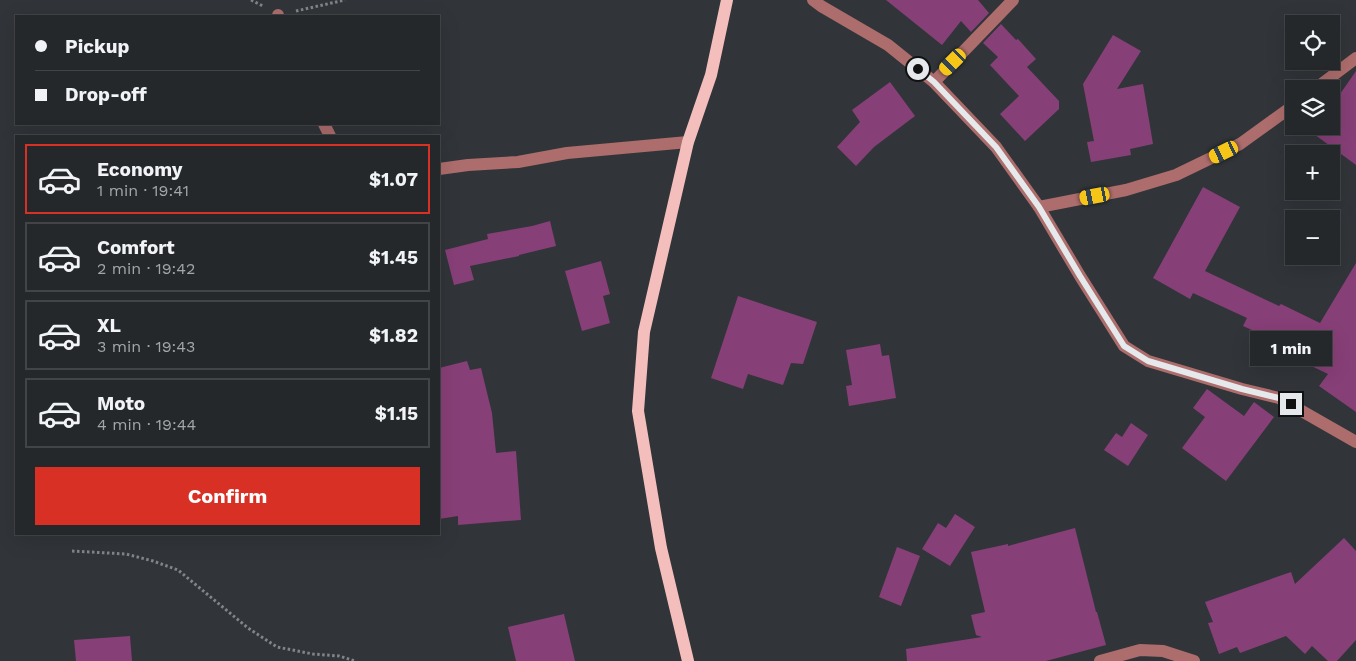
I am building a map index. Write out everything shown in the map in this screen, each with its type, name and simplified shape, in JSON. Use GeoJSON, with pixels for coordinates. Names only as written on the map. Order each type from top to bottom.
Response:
{"type":"FeatureCollection","features":[{"type":"Feature","properties":{"kind":"main road"},"geometry":{"type":"LineString","coordinates":[[688,661],[661,548],[638,411],[644,332],[688,142],[711,75],[727,0]]}},
{"type":"Feature","properties":{"kind":"street"},"geometry":{"type":"LineString","coordinates":[[813,0],[888,44],[934,82],[996,147],[1039,207],[1124,346],[1148,361],[1279,398],[1356,442]]}},
{"type":"Feature","properties":{"kind":"street"},"geometry":{"type":"LineString","coordinates":[[934,82],[1013,0]]}},
{"type":"Feature","properties":{"kind":"street"},"geometry":{"type":"LineString","coordinates":[[1327,80],[1356,58]]}},
{"type":"Feature","properties":{"kind":"street"},"geometry":{"type":"LineString","coordinates":[[1039,207],[1126,190],[1176,175],[1240,144],[1285,112]]}},
{"type":"Feature","properties":{"kind":"street"},"geometry":{"type":"LineString","coordinates":[[440,169],[518,162],[567,153],[688,142]]}},
{"type":"Feature","properties":{"kind":"street"},"geometry":{"type":"LineString","coordinates":[[1100,661],[1140,650],[1163,651],[1194,661]]}},
{"type":"Feature","properties":{"kind":"path"},"geometry":{"type":"LineString","coordinates":[[72,551],[126,554],[178,570],[248,628],[277,647],[314,654],[339,656],[355,661]]}},
{"type":"Feature","properties":{"kind":"building"},"geometry":{"type":"Polygon","coordinates":[[[886,0],[978,0],[989,13],[971,32],[961,21],[942,45],[886,0]]]}},
{"type":"Feature","properties":{"kind":"building"},"geometry":{"type":"Polygon","coordinates":[[[1001,24],[1036,59],[1027,67],[1059,101],[1059,109],[1025,141],[1000,114],[1019,96],[990,65],[998,57],[983,43],[1001,24]]]}},
{"type":"Feature","properties":{"kind":"building"},"geometry":{"type":"Polygon","coordinates":[[[1113,35],[1141,51],[1117,89],[1143,84],[1153,144],[1130,149],[1131,155],[1091,162],[1087,142],[1094,141],[1083,84],[1113,35]]]}},
{"type":"Feature","properties":{"kind":"building"},"geometry":{"type":"Polygon","coordinates":[[[1356,71],[1356,165],[1340,153],[1340,145],[1329,145],[1315,135],[1340,135],[1340,94],[1356,71]]]}},
{"type":"Feature","properties":{"kind":"building"},"geometry":{"type":"Polygon","coordinates":[[[890,82],[915,116],[874,147],[856,166],[837,147],[860,122],[852,110],[890,82]]]}},
{"type":"Feature","properties":{"kind":"building"},"geometry":{"type":"Polygon","coordinates":[[[1203,187],[1240,207],[1205,271],[1320,323],[1356,263],[1356,412],[1319,386],[1328,374],[1249,336],[1252,330],[1243,326],[1247,318],[1193,293],[1190,299],[1153,278],[1203,187]]]}},
{"type":"Feature","properties":{"kind":"building"},"geometry":{"type":"Polygon","coordinates":[[[550,221],[556,246],[470,266],[474,280],[454,285],[445,250],[488,239],[487,234],[550,221]]]}},
{"type":"Feature","properties":{"kind":"building"},"geometry":{"type":"Polygon","coordinates":[[[601,261],[610,294],[603,296],[610,323],[582,331],[565,271],[601,261]]]}},
{"type":"Feature","properties":{"kind":"building"},"geometry":{"type":"Polygon","coordinates":[[[738,296],[817,322],[803,364],[791,363],[783,385],[748,374],[743,389],[711,378],[738,296]]]}},
{"type":"Feature","properties":{"kind":"building"},"geometry":{"type":"Polygon","coordinates":[[[880,344],[882,356],[889,355],[896,398],[849,406],[846,386],[852,385],[846,350],[880,344]]]}},
{"type":"Feature","properties":{"kind":"building"},"geometry":{"type":"Polygon","coordinates":[[[467,361],[470,370],[481,368],[492,413],[496,453],[516,451],[521,520],[458,525],[458,516],[440,519],[440,368],[467,361]]]}},
{"type":"Feature","properties":{"kind":"building"},"geometry":{"type":"Polygon","coordinates":[[[1207,389],[1244,416],[1254,402],[1274,417],[1226,481],[1182,448],[1205,417],[1193,408],[1207,389]]]}},
{"type":"Feature","properties":{"kind":"building"},"geometry":{"type":"Polygon","coordinates":[[[1131,423],[1148,435],[1128,466],[1104,450],[1116,433],[1122,437],[1131,423]]]}},
{"type":"Feature","properties":{"kind":"building"},"geometry":{"type":"Polygon","coordinates":[[[955,514],[975,527],[950,566],[922,549],[938,523],[946,528],[955,514]]]}},
{"type":"Feature","properties":{"kind":"building"},"geometry":{"type":"Polygon","coordinates":[[[1075,528],[1106,645],[1046,661],[907,661],[906,649],[982,637],[976,635],[971,615],[985,612],[971,552],[1008,544],[1008,546],[1075,528]]]}},
{"type":"Feature","properties":{"kind":"building"},"geometry":{"type":"Polygon","coordinates":[[[1344,538],[1356,551],[1356,640],[1337,661],[1328,661],[1312,646],[1305,654],[1286,636],[1240,653],[1237,647],[1219,654],[1208,623],[1213,622],[1205,602],[1291,572],[1295,584],[1344,538]]]}},
{"type":"Feature","properties":{"kind":"building"},"geometry":{"type":"Polygon","coordinates":[[[897,547],[920,556],[901,606],[879,597],[897,547]]]}},
{"type":"Feature","properties":{"kind":"building"},"geometry":{"type":"Polygon","coordinates":[[[564,614],[575,661],[516,661],[508,627],[564,614]]]}},
{"type":"Feature","properties":{"kind":"building"},"geometry":{"type":"Polygon","coordinates":[[[130,636],[132,661],[76,661],[74,640],[130,636]]]}},
{"type":"Feature","properties":{"kind":"route"},"geometry":{"type":"LineString","coordinates":[[918,69],[934,82],[996,147],[1039,207],[1124,346],[1148,361],[1279,398],[1291,404]]}}]}
